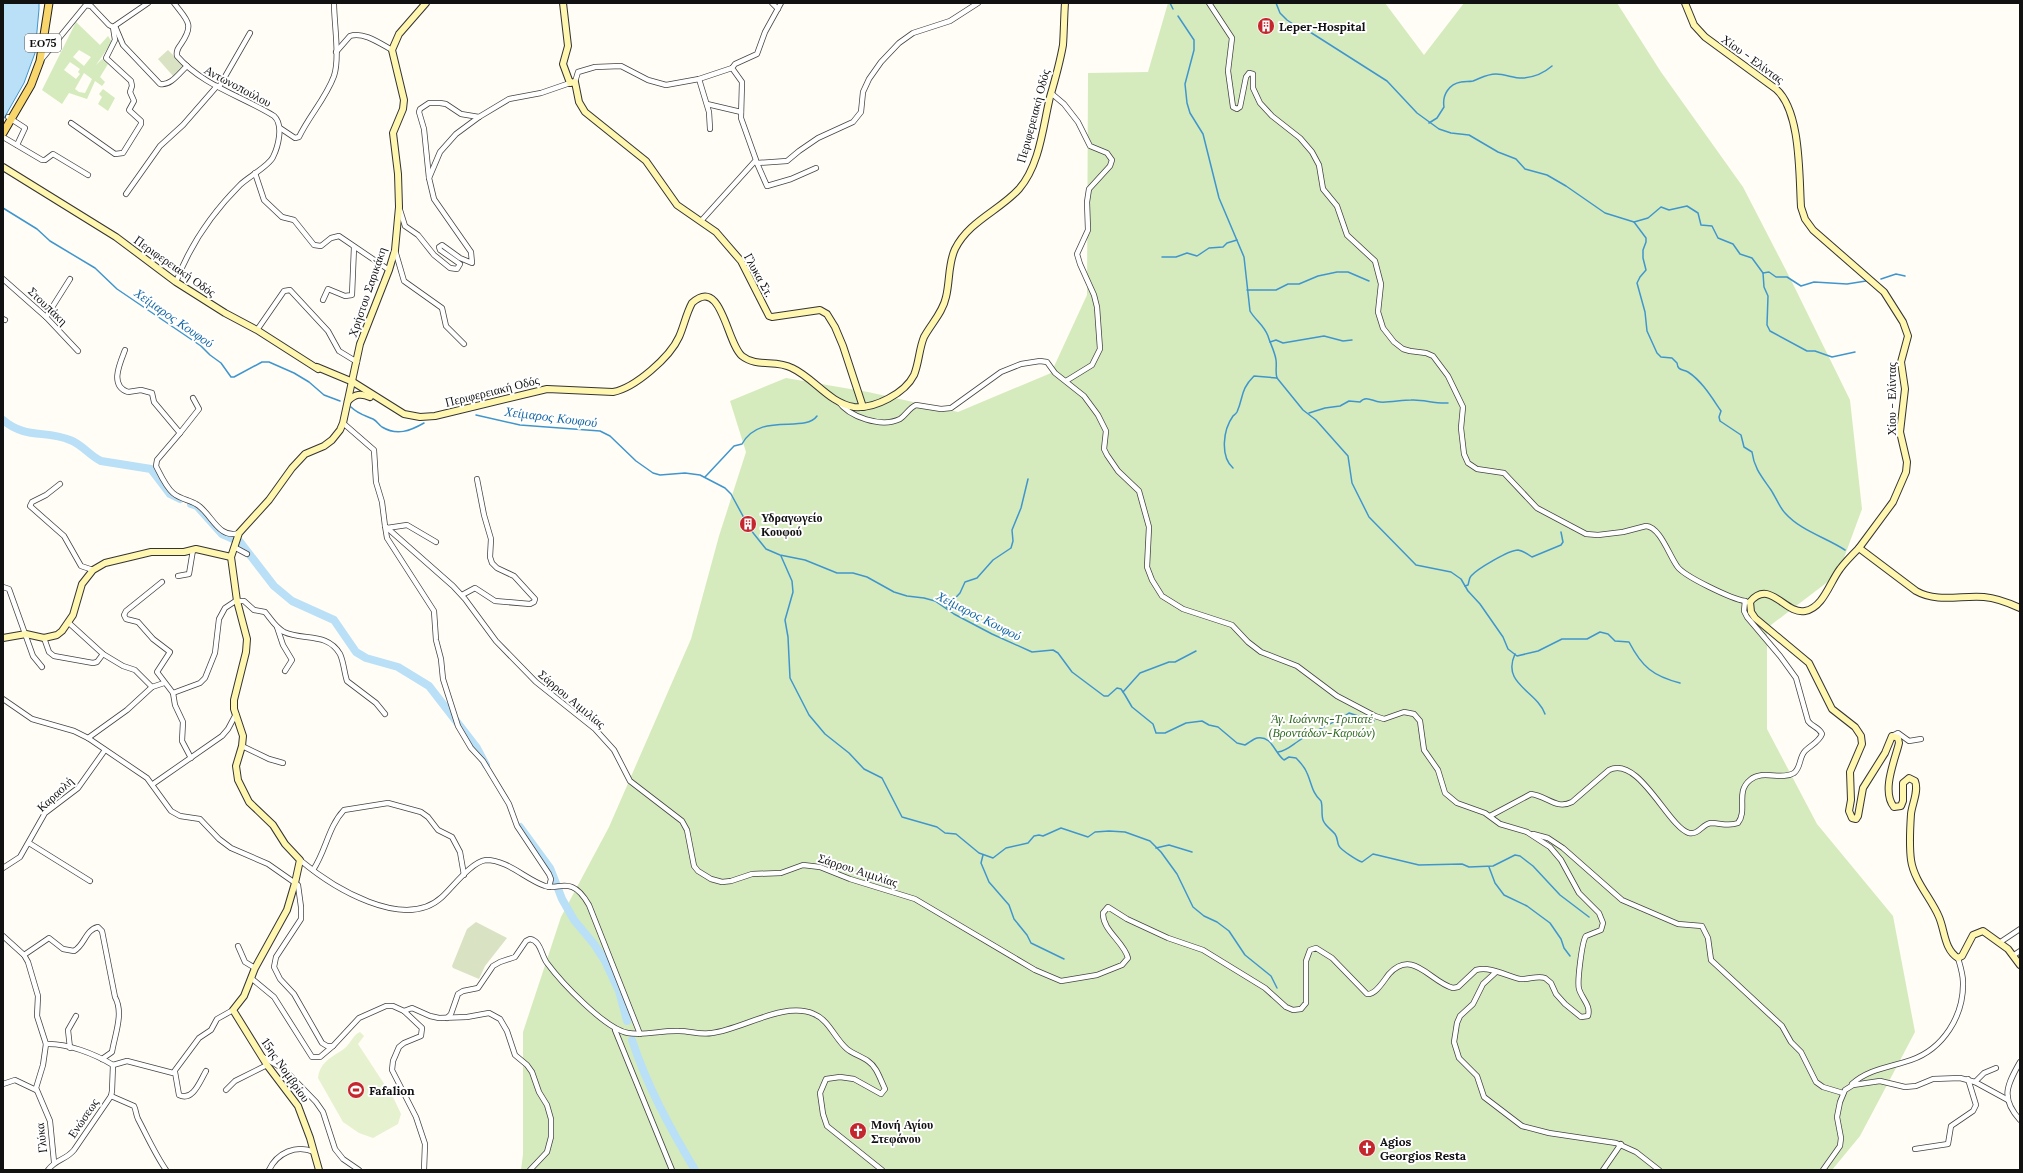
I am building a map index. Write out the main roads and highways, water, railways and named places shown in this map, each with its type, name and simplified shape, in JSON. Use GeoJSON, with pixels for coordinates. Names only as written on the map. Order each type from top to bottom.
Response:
{"type":"FeatureCollection","features":[{"type":"Feature","properties":{"kind":"main road","name":"ΕΟ75"},"geometry":{"type":"LineString","coordinates":[[3,133],[27,84],[32,81],[40,61],[49,3]]}},
{"type":"Feature","properties":{"kind":"main road","name":"Χρήστου Σαρικάκη"},"geometry":{"type":"LineString","coordinates":[[231,556],[236,540],[269,500],[301,457],[324,446],[332,440],[340,430],[343,423],[358,362],[360,344],[389,270],[395,250],[399,207],[398,174],[393,133],[403,109],[404,100],[392,50],[399,34],[426,3]]}},
{"type":"Feature","properties":{"kind":"main road","name":"Γλυκα Στ."},"geometry":{"type":"LineString","coordinates":[[563,3],[568,46],[563,64],[585,112],[646,161],[677,205],[716,232],[741,261],[770,316],[815,310],[822,311],[827,314],[843,346],[850,373],[863,407]]}},
{"type":"Feature","properties":{"kind":"main road","name":"Περιφερειακή Οδός"},"geometry":{"type":"LineString","coordinates":[[317,367],[336,374],[404,414],[427,418],[547,388],[608,393],[623,390],[637,381],[666,356],[679,337],[692,303],[704,296],[711,298],[720,306],[732,343],[738,352],[746,359],[755,363],[780,364],[794,368],[838,401],[852,406],[863,407],[888,398],[904,387],[916,370],[924,338],[945,302],[951,261],[956,248],[967,233],[1015,193],[1026,179],[1037,151],[1062,47],[1065,3]]}},
{"type":"Feature","properties":{"kind":"main road","name":"Χίου - Ελίντας"},"geometry":{"type":"LineString","coordinates":[[1685,3],[1694,25],[1705,37],[1776,89],[1786,99],[1794,120],[1801,207],[1805,219],[1828,245],[1882,290],[1894,306],[1906,330],[1908,340],[1901,362],[1905,389],[1900,432],[1906,462],[1906,472],[1893,502],[1859,548],[1840,569],[1822,598],[1810,609],[1803,612],[1797,610],[1767,594],[1757,595],[1747,602],[1755,618],[1809,663],[1832,709],[1855,727],[1861,736],[1862,744],[1850,772],[1851,800],[1849,810],[1850,815],[1854,819],[1857,818],[1860,813],[1863,788],[1885,753],[1894,735],[1898,738],[1899,743],[1889,784],[1890,800],[1894,807],[1901,806],[1903,801],[1903,783],[1909,778],[1915,781],[1917,787],[1910,833],[1913,868],[1939,916],[1949,947],[1958,958],[1966,952],[1973,935],[1980,931],[1987,933],[1999,942],[2014,955],[2020,965]]}},
{"type":"Feature","properties":{"kind":"main road","name":"ΕΟ75"},"geometry":{"type":"LineString","coordinates":[[3,125],[10,118]]}},
{"type":"Feature","properties":{"kind":"main road","name":"Περιφερειακή Οδός"},"geometry":{"type":"LineString","coordinates":[[3,167],[22,181]]}},
{"type":"Feature","properties":{"kind":"main road","name":"Περιφερειακή Οδός"},"geometry":{"type":"LineString","coordinates":[[3,172],[22,181],[116,237],[176,282],[225,313],[258,330],[317,367],[352,384],[370,397],[392,407]]}},
{"type":"Feature","properties":{"kind":"main road"},"geometry":{"type":"LineString","coordinates":[[336,374],[345,376],[356,370]]}},
{"type":"Feature","properties":{"kind":"main road"},"geometry":{"type":"LineString","coordinates":[[348,401],[355,395],[361,394],[370,397]]}},
{"type":"Feature","properties":{"kind":"main road"},"geometry":{"type":"LineString","coordinates":[[1859,548],[1920,593],[1932,597],[1947,598],[1974,596],[1992,598],[2020,608]]}},
{"type":"Feature","properties":{"kind":"main road"},"geometry":{"type":"LineString","coordinates":[[3,638],[26,634],[44,638],[57,635],[69,623],[75,610],[80,587],[93,570],[107,562],[151,552],[184,552],[193,550],[209,551],[231,556]]}},
{"type":"Feature","properties":{"kind":"main road","name":"15ης Νομβρίου"},"geometry":{"type":"LineString","coordinates":[[231,556],[237,601],[246,629],[247,646],[234,700],[236,714],[242,732],[242,746],[236,766],[238,780],[243,792],[252,806],[273,825],[285,844],[300,860],[295,883],[286,910],[255,968],[244,996],[233,1010],[267,1066],[298,1106],[319,1170]]}},
{"type":"Feature","properties":{"kind":"water"},"geometry":{"type":"Polygon","coordinates":[[[3,3],[39,3],[39,9],[35,53],[24,83],[3,120],[3,3]]]}},
{"type":"Feature","properties":{"kind":"waterway"},"geometry":{"type":"LineString","coordinates":[[1170,3],[1173,9]]}},
{"type":"Feature","properties":{"kind":"waterway"},"geometry":{"type":"LineString","coordinates":[[1276,3],[1280,13],[1287,20],[1310,32],[1387,81],[1417,113],[1439,129],[1451,133],[1469,135],[1498,152],[1516,159],[1525,169],[1547,175],[1566,186],[1605,213],[1634,222],[1648,218],[1661,207],[1669,210],[1687,206],[1698,213],[1701,225],[1712,226],[1718,238],[1733,244],[1740,254],[1752,258],[1763,273],[1769,272],[1776,277],[1787,277],[1801,286],[1814,282],[1847,284],[1866,281]]}},
{"type":"Feature","properties":{"kind":"waterway"},"geometry":{"type":"LineString","coordinates":[[1178,16],[1194,40],[1194,50],[1185,84],[1187,103],[1190,113],[1203,134],[1219,198],[1244,257],[1250,311],[1268,336],[1275,357],[1277,378],[1303,410],[1316,420],[1348,456],[1352,483],[1369,517],[1416,565],[1451,572],[1461,579],[1468,591],[1480,604],[1503,637],[1508,649],[1517,656],[1538,651],[1562,639],[1587,639],[1600,632],[1608,634],[1615,641],[1629,642],[1639,658],[1655,674],[1680,683]]}},
{"type":"Feature","properties":{"kind":"waterway"},"geometry":{"type":"LineString","coordinates":[[1429,123],[1437,118],[1444,107],[1445,94],[1453,85],[1457,83],[1473,81],[1493,74],[1517,78],[1535,76],[1552,66]]}},
{"type":"Feature","properties":{"kind":"waterway","name":"Χείμαρος Κουφού"},"geometry":{"type":"LineString","coordinates":[[3,208],[37,229],[50,241],[95,268],[117,289],[201,346],[221,363],[231,377],[234,377],[262,362],[269,362],[294,373],[309,382],[324,395],[340,401]]}},
{"type":"Feature","properties":{"kind":"waterway"},"geometry":{"type":"LineString","coordinates":[[1634,222],[1646,238],[1643,250],[1646,270],[1637,283],[1645,312],[1647,331],[1657,353],[1661,357],[1672,358],[1677,363],[1679,369],[1688,372],[1698,380],[1721,411],[1719,417],[1720,421],[1741,435],[1744,447],[1752,452],[1759,472],[1785,513],[1798,525],[1845,550]]}},
{"type":"Feature","properties":{"kind":"waterway"},"geometry":{"type":"LineString","coordinates":[[1162,257],[1176,257],[1187,253],[1197,256],[1209,248],[1223,247],[1227,243],[1237,240]]}},
{"type":"Feature","properties":{"kind":"waterway"},"geometry":{"type":"LineString","coordinates":[[1247,290],[1276,290],[1288,284],[1299,284],[1318,276],[1337,272],[1348,272],[1369,281]]}},
{"type":"Feature","properties":{"kind":"waterway"},"geometry":{"type":"LineString","coordinates":[[1763,273],[1764,287],[1768,296],[1767,325],[1770,331],[1807,351],[1815,351],[1832,357],[1855,352]]}},
{"type":"Feature","properties":{"kind":"waterway"},"geometry":{"type":"LineString","coordinates":[[1881,279],[1896,274],[1905,276]]}},
{"type":"Feature","properties":{"kind":"waterway"},"geometry":{"type":"LineString","coordinates":[[1270,342],[1276,340],[1283,343],[1324,336],[1343,341],[1352,340]]}},
{"type":"Feature","properties":{"kind":"waterway"},"geometry":{"type":"LineString","coordinates":[[1233,468],[1226,457],[1224,443],[1225,435],[1233,416],[1237,412],[1244,389],[1254,376],[1277,378]]}},
{"type":"Feature","properties":{"kind":"waterway"},"geometry":{"type":"LineString","coordinates":[[1309,413],[1325,408],[1340,406],[1349,401],[1360,402],[1365,399],[1383,402],[1415,400],[1448,403]]}},
{"type":"Feature","properties":{"kind":"waterway","name":"Χείμαρος Κουφού"},"geometry":{"type":"LineString","coordinates":[[351,407],[388,430],[398,432],[409,430],[424,423]]}},
{"type":"Feature","properties":{"kind":"waterway","name":"Χείμαρος Κουφού"},"geometry":{"type":"LineString","coordinates":[[476,415],[520,425],[600,431],[610,436],[636,461],[653,473],[660,475],[685,473],[700,475],[725,488],[731,494],[750,529],[766,549],[780,555],[805,560],[837,573],[853,573],[867,577],[894,592],[935,601],[954,614],[992,634],[1032,652],[1053,650],[1058,653],[1072,672],[1104,696],[1108,696],[1117,688],[1121,689],[1132,707],[1153,724],[1156,733],[1165,733],[1186,723],[1202,721],[1209,725],[1218,727],[1237,743],[1245,745],[1257,738],[1266,739],[1284,760],[1289,757],[1296,758],[1302,765],[1307,773],[1314,792],[1321,801],[1322,818],[1337,837],[1338,845],[1340,848],[1362,862],[1373,854],[1419,865],[1462,864],[1469,867],[1493,866],[1515,855],[1520,856],[1533,866],[1560,895],[1589,917]]}},
{"type":"Feature","properties":{"kind":"waterway"},"geometry":{"type":"LineString","coordinates":[[705,477],[734,446],[742,444],[750,434],[759,428],[770,425],[802,423],[811,421],[817,416]]}},
{"type":"Feature","properties":{"kind":"waterway"},"geometry":{"type":"LineString","coordinates":[[3,420],[19,430],[52,435],[70,440],[101,461],[151,469],[170,494],[180,499]]}},
{"type":"Feature","properties":{"kind":"waterway"},"geometry":{"type":"LineString","coordinates":[[946,608],[960,593],[965,582],[977,578],[993,560],[1011,548],[1013,541],[1012,530],[1021,508],[1028,479]]}},
{"type":"Feature","properties":{"kind":"waterway"},"geometry":{"type":"LineString","coordinates":[[191,504],[197,506],[222,534],[240,542],[274,586],[292,601],[334,620],[356,652],[366,658],[398,667],[429,686],[477,748],[486,765]]}},
{"type":"Feature","properties":{"kind":"waterway"},"geometry":{"type":"LineString","coordinates":[[1465,586],[1468,585],[1470,577],[1474,573],[1493,560],[1508,553],[1518,550],[1532,557],[1561,545],[1563,542],[1561,532]]}},
{"type":"Feature","properties":{"kind":"waterway"},"geometry":{"type":"LineString","coordinates":[[781,556],[792,581],[793,592],[785,620],[788,637],[790,678],[809,715],[825,734],[849,753],[864,769],[882,778],[902,817],[937,827],[945,833],[956,834],[979,853],[993,858],[1006,848],[1028,843],[1034,836],[1043,836],[1061,828],[1088,837],[1095,832],[1125,832],[1150,841],[1161,852],[1177,874],[1193,907],[1204,916],[1217,922],[1229,931],[1245,955],[1271,976],[1277,988]]}},
{"type":"Feature","properties":{"kind":"waterway"},"geometry":{"type":"LineString","coordinates":[[1123,692],[1140,673],[1169,662],[1175,662],[1196,651]]}},
{"type":"Feature","properties":{"kind":"waterway"},"geometry":{"type":"LineString","coordinates":[[1515,654],[1512,664],[1513,673],[1516,680],[1541,706],[1545,714]]}},
{"type":"Feature","properties":{"kind":"waterway"},"geometry":{"type":"LineString","coordinates":[[1278,752],[1286,750],[1309,734],[1349,713],[1374,721]]}},
{"type":"Feature","properties":{"kind":"waterway"},"geometry":{"type":"LineString","coordinates":[[520,827],[550,868],[562,899],[574,920],[594,944],[605,961],[619,991],[627,1021]]}},
{"type":"Feature","properties":{"kind":"waterway"},"geometry":{"type":"LineString","coordinates":[[1156,848],[1169,845],[1192,852]]}},
{"type":"Feature","properties":{"kind":"waterway"},"geometry":{"type":"LineString","coordinates":[[983,855],[981,863],[989,882],[1009,905],[1014,919],[1027,935],[1031,943],[1064,959]]}},
{"type":"Feature","properties":{"kind":"waterway"},"geometry":{"type":"LineString","coordinates":[[1489,867],[1495,883],[1504,895],[1527,906],[1550,923],[1570,956]]}},
{"type":"Feature","properties":{"kind":"waterway"},"geometry":{"type":"LineString","coordinates":[[632,1040],[645,1074],[660,1106],[695,1170]]}},
{"type":"Feature","properties":{"kind":"place","name":"Leper-Hospital"},"geometry":{"type":"Point","coordinates":[1266,26]}},
{"type":"Feature","properties":{"kind":"place","name":"Υδραγωγείο Κουφού"},"geometry":{"type":"Point","coordinates":[748,524]}},
{"type":"Feature","properties":{"kind":"place","name":"Fafalion"},"geometry":{"type":"Point","coordinates":[356,1090]}},
{"type":"Feature","properties":{"kind":"place","name":"Μονή Αγίου Στεφάνου"},"geometry":{"type":"Point","coordinates":[858,1131]}},
{"type":"Feature","properties":{"kind":"place","name":"Agios Georgios Resta"},"geometry":{"type":"Point","coordinates":[1367,1148]}},
{"type":"Feature","properties":{"kind":"park label","name":"Άγ. Ιωάννης-Τριπατέ (Βροντάδων-Καρυών)"},"geometry":{"type":"Point","coordinates":[1322,725]}}]}
